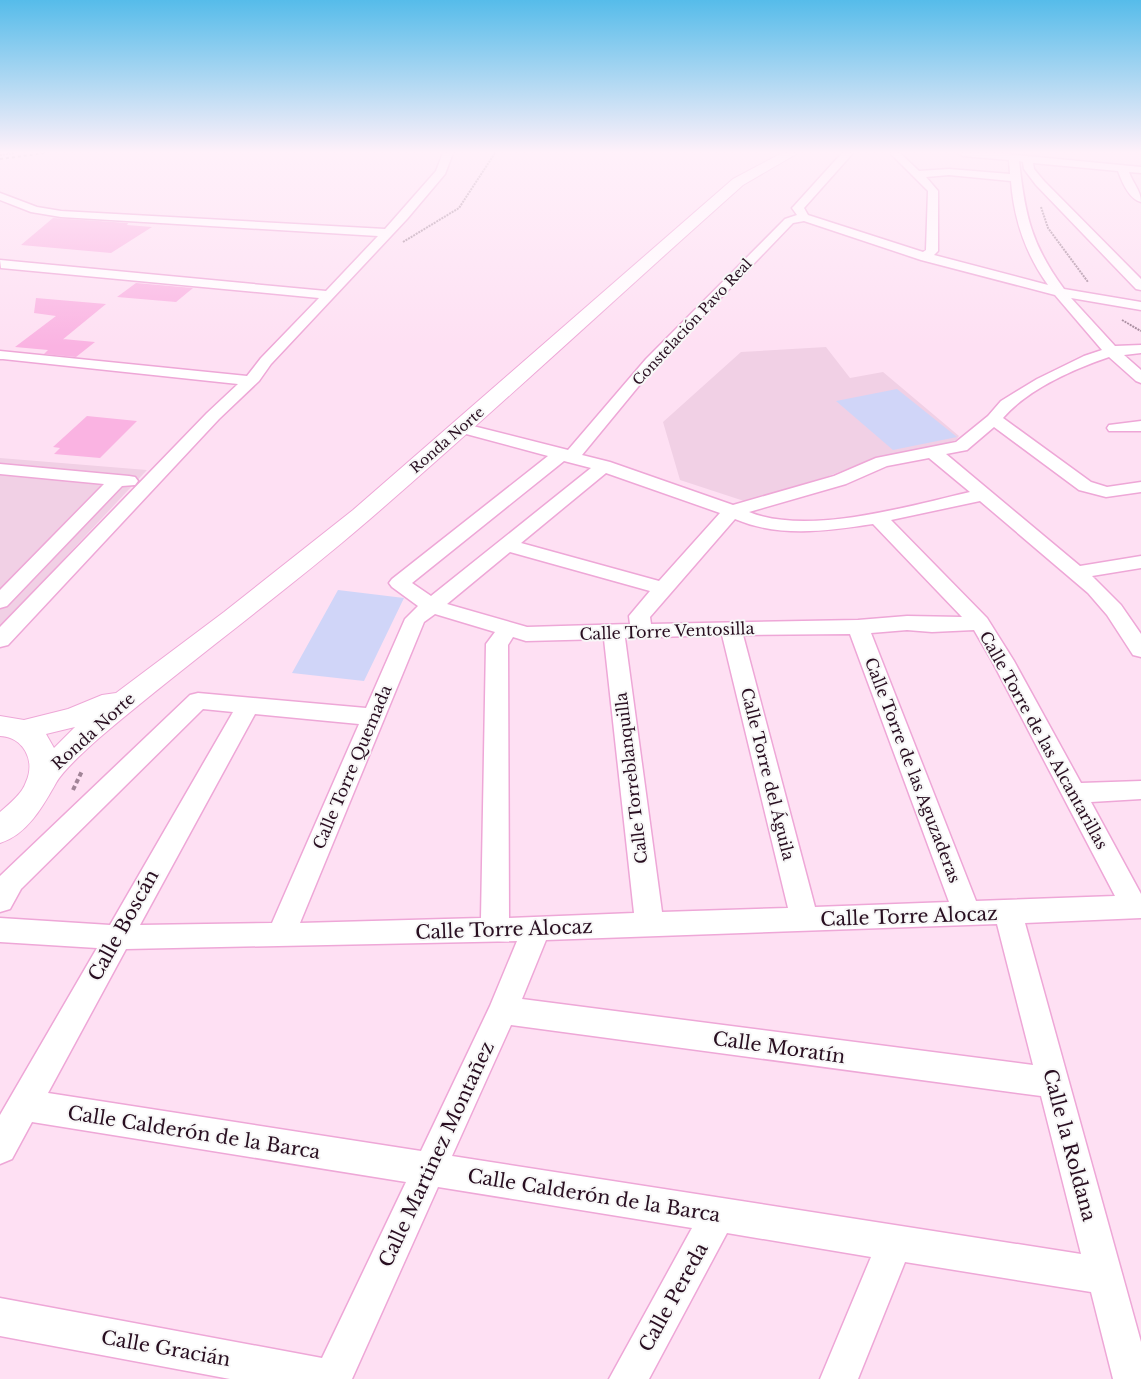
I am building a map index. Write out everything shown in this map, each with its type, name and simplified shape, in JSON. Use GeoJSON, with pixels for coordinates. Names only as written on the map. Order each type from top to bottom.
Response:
{"type":"FeatureCollection","features":[{"type":"Feature","properties":{"kind":"main road","name":"Ronda Norte"},"geometry":{"type":"LineString","coordinates":[[0,830],[30,799],[43,777],[83,736],[144,685],[308,558],[461,428],[698,217]]}},
{"type":"Feature","properties":{"kind":"main road","name":"Ronda Norte"},"geometry":{"type":"LineString","coordinates":[[12,728],[75,717],[104,707],[144,685]]}},
{"type":"Feature","properties":{"kind":"main road"},"geometry":{"type":"LineString","coordinates":[[12,728],[36,742],[42,755],[43,777]]}},
{"type":"Feature","properties":{"kind":"street"},"geometry":{"type":"LineString","coordinates":[[105,217],[392,239]]}},
{"type":"Feature","properties":{"kind":"street"},"geometry":{"type":"LineString","coordinates":[[0,640],[213,416],[251,381],[266,361],[330,295],[392,239],[408,217]]}},
{"type":"Feature","properties":{"kind":"street","name":"Constelación Pavo Real"},"geometry":{"type":"LineString","coordinates":[[567,455],[651,362],[788,221],[803,217]]}},
{"type":"Feature","properties":{"kind":"street"},"geometry":{"type":"LineString","coordinates":[[805,217],[925,257],[1063,294],[1141,306]]}},
{"type":"Feature","properties":{"kind":"street"},"geometry":{"type":"LineString","coordinates":[[925,257],[932,251],[933,217]]}},
{"type":"Feature","properties":{"kind":"street"},"geometry":{"type":"LineString","coordinates":[[1023,217],[1027,239],[1050,278],[1075,313],[1141,378]]}},
{"type":"Feature","properties":{"kind":"street"},"geometry":{"type":"LineString","coordinates":[[1074,217],[1141,286]]}},
{"type":"Feature","properties":{"kind":"street"},"geometry":{"type":"LineString","coordinates":[[0,264],[330,295]]}},
{"type":"Feature","properties":{"kind":"street"},"geometry":{"type":"LineString","coordinates":[[642,632],[639,616],[662,588],[732,512],[840,480],[882,462],[962,446],[994,419],[1007,404],[1042,382],[1089,359],[1113,351],[1141,349]]}},
{"type":"Feature","properties":{"kind":"street"},"geometry":{"type":"LineString","coordinates":[[3,355],[251,381]]}},
{"type":"Feature","properties":{"kind":"street"},"geometry":{"type":"LineString","coordinates":[[994,419],[1085,486],[1106,492],[1141,487]]}},
{"type":"Feature","properties":{"kind":"street"},"geometry":{"type":"LineString","coordinates":[[1115,428],[1141,426]]}},
{"type":"Feature","properties":{"kind":"street"},"geometry":{"type":"LineString","coordinates":[[461,428],[604,466],[770,525],[826,524],[877,517],[981,495]]}},
{"type":"Feature","properties":{"kind":"street"},"geometry":{"type":"LineString","coordinates":[[934,453],[978,489],[981,495],[1076,573],[1114,610],[1141,650]]}},
{"type":"Feature","properties":{"kind":"street"},"geometry":{"type":"LineString","coordinates":[[432,606],[399,583],[567,455]]}},
{"type":"Feature","properties":{"kind":"street","name":"Calle Torre Quemada"},"geometry":{"type":"LineString","coordinates":[[281,935],[372,717],[415,620],[604,466]]}},
{"type":"Feature","properties":{"kind":"street"},"geometry":{"type":"LineString","coordinates":[[0,469],[150,483]]}},
{"type":"Feature","properties":{"kind":"street"},"geometry":{"type":"LineString","coordinates":[[4,594],[118,480]]}},
{"type":"Feature","properties":{"kind":"street","name":"Calle Torre de las Alcantarillas"},"geometry":{"type":"LineString","coordinates":[[877,517],[980,623],[1003,660],[1138,907]]}},
{"type":"Feature","properties":{"kind":"street"},"geometry":{"type":"LineString","coordinates":[[508,545],[662,588]]}},
{"type":"Feature","properties":{"kind":"street"},"geometry":{"type":"LineString","coordinates":[[1076,573],[1138,566]]}},
{"type":"Feature","properties":{"kind":"street","name":"Calle Torre Ventosilla"},"geometry":{"type":"LineString","coordinates":[[907,623],[960,601]]}},
{"type":"Feature","properties":{"kind":"street","name":"Calle Torre Ventosilla"},"geometry":{"type":"LineString","coordinates":[[432,606],[526,634],[614,633],[731,628],[858,627],[907,623],[932,625],[980,623]]}},
{"type":"Feature","properties":{"kind":"street","name":"Calle Torre de las Aguzaderas"},"geometry":{"type":"LineString","coordinates":[[858,627],[967,913]]}},
{"type":"Feature","properties":{"kind":"street","name":"Calle Torre del Águila"},"geometry":{"type":"LineString","coordinates":[[731,628],[806,920]]}},
{"type":"Feature","properties":{"kind":"street"},"geometry":{"type":"LineString","coordinates":[[495,930],[497,644],[508,629]]}},
{"type":"Feature","properties":{"kind":"street","name":"Calle Torreblanquilla"},"geometry":{"type":"LineString","coordinates":[[614,633],[648,924]]}},
{"type":"Feature","properties":{"kind":"street"},"geometry":{"type":"LineString","coordinates":[[0,901],[11,881],[198,701],[249,704],[372,717]]}},
{"type":"Feature","properties":{"kind":"street","name":"Calle Boscán"},"geometry":{"type":"LineString","coordinates":[[0,1147],[116,937],[249,704]]}},
{"type":"Feature","properties":{"kind":"street"},"geometry":{"type":"LineString","coordinates":[[1074,793],[1141,790]]}},
{"type":"Feature","properties":{"kind":"street","name":"Calle Torre Alocaz"},"geometry":{"type":"LineString","coordinates":[[0,930],[116,937],[281,935],[806,920],[1138,907]]}},
{"type":"Feature","properties":{"kind":"street","name":"Calle la Roldana"},"geometry":{"type":"LineString","coordinates":[[1008,911],[1105,1276],[1135,1378]]}},
{"type":"Feature","properties":{"kind":"street","name":"Calle Martinez Montañez"},"geometry":{"type":"LineString","coordinates":[[332,1379],[503,1010],[537,928]]}},
{"type":"Feature","properties":{"kind":"street","name":"Calle Moratín"},"geometry":{"type":"LineString","coordinates":[[503,1010],[1054,1083]]}},
{"type":"Feature","properties":{"kind":"street","name":"Calle Calderón de la Barca"},"geometry":{"type":"LineString","coordinates":[[24,1105],[1105,1276]]}},
{"type":"Feature","properties":{"kind":"street","name":"Calle Pereda"},"geometry":{"type":"LineString","coordinates":[[628,1379],[718,1215]]}},
{"type":"Feature","properties":{"kind":"street"},"geometry":{"type":"LineString","coordinates":[[840,1379],[895,1243]]}},
{"type":"Feature","properties":{"kind":"street","name":"Calle Gracián"},"geometry":{"type":"LineString","coordinates":[[0,1317],[332,1379]]}},
{"type":"Feature","properties":{"kind":"path"},"geometry":{"type":"LineString","coordinates":[[392,239],[439,217]]}},
{"type":"Feature","properties":{"kind":"shaded area"},"geometry":{"type":"Polygon","coordinates":[[[826,347],[850,378],[883,372],[959,436],[956,440],[944,444],[875,458],[826,477],[744,501],[680,480],[663,422],[741,352],[826,347]]]}},
{"type":"Feature","properties":{"kind":"shaded area"},"geometry":{"type":"Polygon","coordinates":[[[897,389],[957,437],[893,450],[836,401],[897,389]]]}},
{"type":"Feature","properties":{"kind":"shaded area"},"geometry":{"type":"Polygon","coordinates":[[[0,458],[147,470],[0,627],[0,458]]]}},
{"type":"Feature","properties":{"kind":"shaded area"},"geometry":{"type":"Polygon","coordinates":[[[338,590],[404,598],[364,681],[292,673],[338,590]]]}},
{"type":"Feature","properties":{"kind":"building"},"geometry":{"type":"Polygon","coordinates":[[[53,218],[128,223],[127,225],[152,227],[111,253],[21,245],[53,218]]]}},
{"type":"Feature","properties":{"kind":"building"},"geometry":{"type":"Polygon","coordinates":[[[136,283],[193,288],[176,302],[117,297],[136,283]]]}},
{"type":"Feature","properties":{"kind":"building"},"geometry":{"type":"Polygon","coordinates":[[[36,298],[106,304],[63,339],[95,342],[76,357],[44,354],[48,350],[15,347],[56,316],[34,313],[36,298]]]}},
{"type":"Feature","properties":{"kind":"building"},"geometry":{"type":"Polygon","coordinates":[[[87,416],[137,421],[100,458],[54,454],[60,448],[53,447],[87,416]]]}}]}
